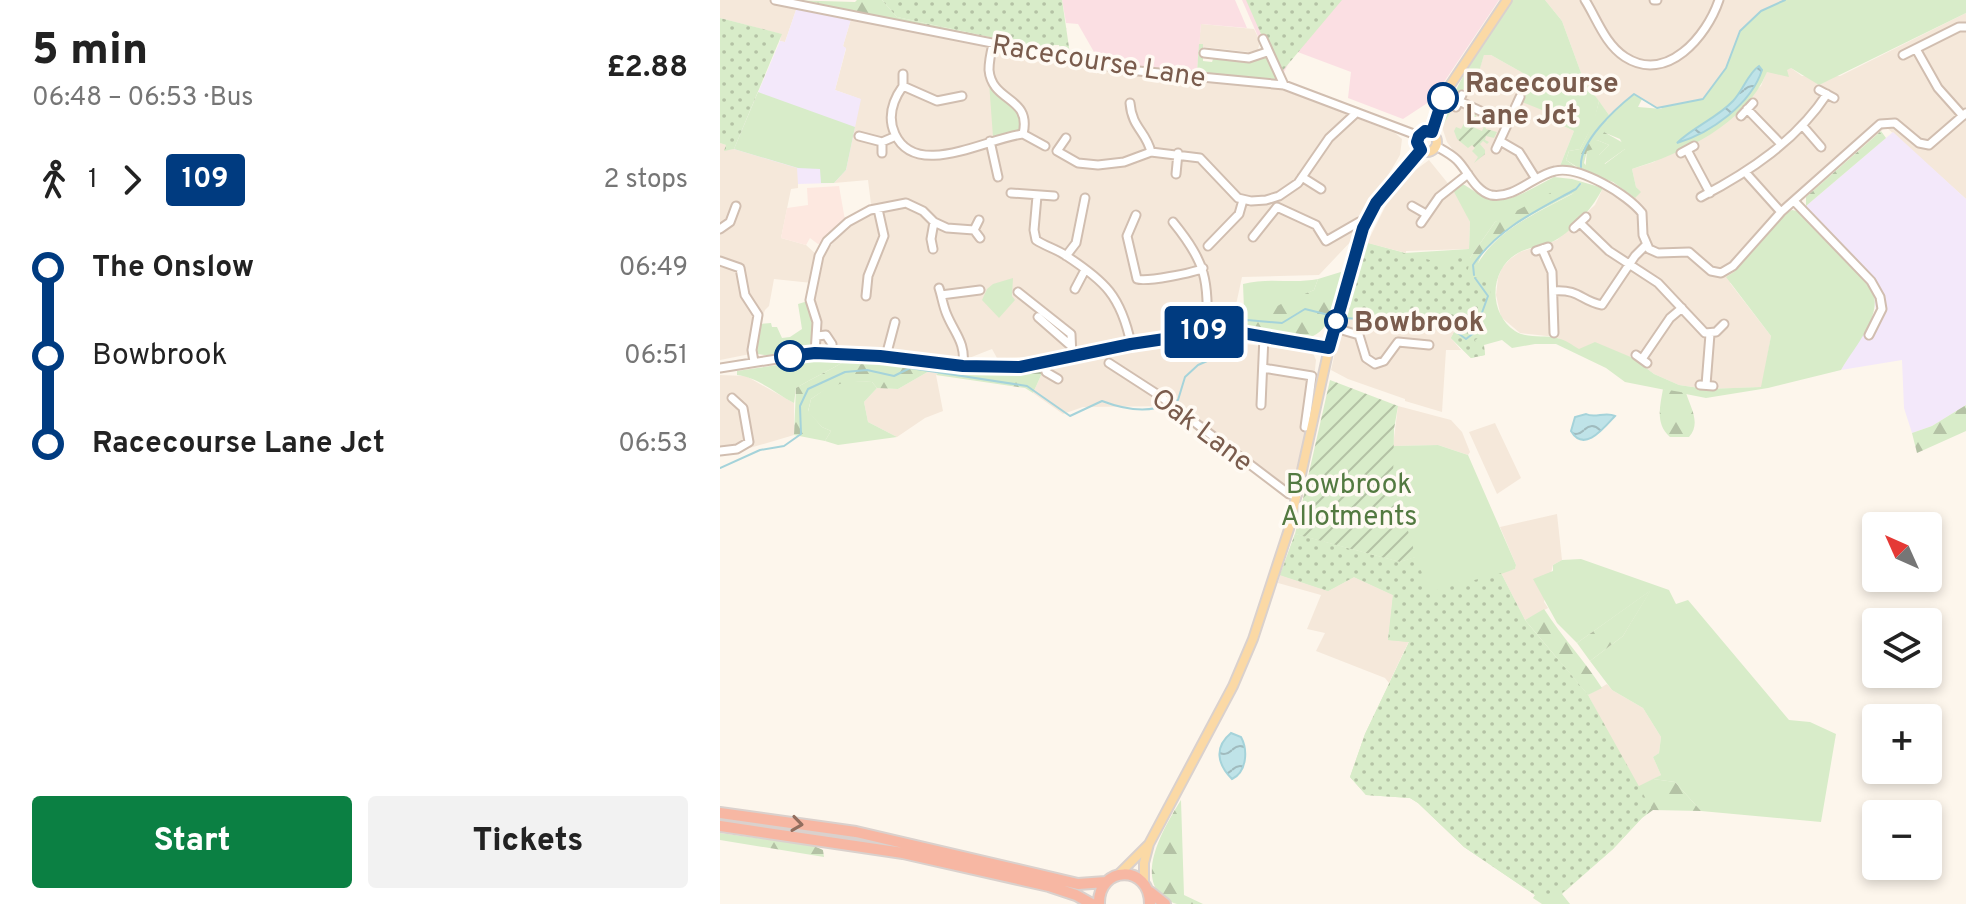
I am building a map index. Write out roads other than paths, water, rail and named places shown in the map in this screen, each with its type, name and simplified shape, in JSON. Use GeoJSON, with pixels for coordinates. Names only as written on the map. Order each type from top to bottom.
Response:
{"type":"FeatureCollection","features":[{"type":"Feature","properties":{"kind":"highway"},"geometry":{"type":"LineString","coordinates":[[720,813],[856,832],[1078,884],[1106,882]]}},
{"type":"Feature","properties":{"kind":"highway"},"geometry":{"type":"LineString","coordinates":[[720,826],[903,853],[1049,886],[1092,904]]}},
{"type":"Feature","properties":{"kind":"highway"},"geometry":{"type":"LineString","coordinates":[[1099,904],[1100,891],[1106,882],[1118,875],[1132,875],[1165,904]]}},
{"type":"Feature","properties":{"kind":"highway"},"geometry":{"type":"LineString","coordinates":[[1146,887],[1150,904]]}},
{"type":"Feature","properties":{"kind":"main road"},"geometry":{"type":"LineString","coordinates":[[1432,132],[1440,104],[1451,84],[1507,0]]}},
{"type":"Feature","properties":{"kind":"main road"},"geometry":{"type":"LineString","coordinates":[[1425,131],[1432,132],[1437,138],[1436,146],[1429,152],[1421,150],[1417,142],[1419,136],[1425,131]]}},
{"type":"Feature","properties":{"kind":"main road"},"geometry":{"type":"LineString","coordinates":[[1146,887],[1144,863],[1149,844],[1233,686],[1268,597],[1297,496],[1329,348],[1366,223],[1376,203],[1421,150]]}},
{"type":"Feature","properties":{"kind":"main road"},"geometry":{"type":"LineString","coordinates":[[1118,875],[1149,844]]}},
{"type":"Feature","properties":{"kind":"street","name":"Racecourse Lane"},"geometry":{"type":"LineString","coordinates":[[775,0],[1128,70],[1284,85],[1419,136]]}},
{"type":"Feature","properties":{"kind":"street"},"geometry":{"type":"LineString","coordinates":[[1585,0],[1617,50],[1629,59],[1650,64],[1675,58],[1690,46],[1706,29],[1719,0]]}},
{"type":"Feature","properties":{"kind":"street"},"geometry":{"type":"LineString","coordinates":[[1903,55],[1959,27],[1966,27]]}},
{"type":"Feature","properties":{"kind":"street"},"geometry":{"type":"LineString","coordinates":[[1263,39],[1284,85]]}},
{"type":"Feature","properties":{"kind":"street"},"geometry":{"type":"LineString","coordinates":[[993,44],[989,70],[992,80],[1001,94],[1022,110],[1026,122],[1023,134]]}},
{"type":"Feature","properties":{"kind":"street"},"geometry":{"type":"LineString","coordinates":[[1646,245],[1658,253],[1689,252],[1711,271],[1721,273],[1733,266],[1781,212],[1883,122],[1900,125],[1919,143],[1925,145],[1935,141],[1964,114],[1938,88],[1916,49]]}},
{"type":"Feature","properties":{"kind":"street"},"geometry":{"type":"LineString","coordinates":[[1204,53],[1249,58],[1267,52]]}},
{"type":"Feature","properties":{"kind":"street"},"geometry":{"type":"LineString","coordinates":[[903,74],[903,86],[891,112],[896,136],[908,150],[937,156],[1023,134],[1078,163],[1098,165],[1124,162],[1151,152],[1202,154],[1228,190],[1243,200],[1259,201],[1279,196],[1293,187],[1329,138],[1355,114]]}},
{"type":"Feature","properties":{"kind":"street"},"geometry":{"type":"LineString","coordinates":[[903,86],[937,101],[962,96]]}},
{"type":"Feature","properties":{"kind":"street"},"geometry":{"type":"LineString","coordinates":[[1701,197],[1746,173],[1802,125],[1827,94]]}},
{"type":"Feature","properties":{"kind":"street"},"geometry":{"type":"LineString","coordinates":[[1496,149],[1520,97]]}},
{"type":"Feature","properties":{"kind":"street"},"geometry":{"type":"LineString","coordinates":[[1459,101],[1508,124]]}},
{"type":"Feature","properties":{"kind":"street"},"geometry":{"type":"LineString","coordinates":[[1130,103],[1128,117],[1149,143],[1151,152]]}},
{"type":"Feature","properties":{"kind":"street"},"geometry":{"type":"LineString","coordinates":[[1747,109],[1781,144]]}},
{"type":"Feature","properties":{"kind":"street"},"geometry":{"type":"LineString","coordinates":[[1802,125],[1821,147]]}},
{"type":"Feature","properties":{"kind":"street"},"geometry":{"type":"LineString","coordinates":[[859,136],[882,142],[896,136]]}},
{"type":"Feature","properties":{"kind":"street"},"geometry":{"type":"LineString","coordinates":[[1051,148],[1066,138]]}},
{"type":"Feature","properties":{"kind":"street"},"geometry":{"type":"LineString","coordinates":[[990,141],[998,177]]}},
{"type":"Feature","properties":{"kind":"street"},"geometry":{"type":"LineString","coordinates":[[1500,141],[1519,152],[1536,179]]}},
{"type":"Feature","properties":{"kind":"street"},"geometry":{"type":"LineString","coordinates":[[882,142],[882,153]]}},
{"type":"Feature","properties":{"kind":"street"},"geometry":{"type":"LineString","coordinates":[[1436,146],[1455,159],[1484,192],[1499,195],[1564,170],[1611,186],[1642,213],[1646,245],[1602,305],[1594,304],[1573,291],[1553,291]]}},
{"type":"Feature","properties":{"kind":"street"},"geometry":{"type":"LineString","coordinates":[[1687,150],[1710,193]]}},
{"type":"Feature","properties":{"kind":"street"},"geometry":{"type":"LineString","coordinates":[[1176,174],[1178,153]]}},
{"type":"Feature","properties":{"kind":"street"},"geometry":{"type":"LineString","coordinates":[[1746,173],[1781,212]]}},
{"type":"Feature","properties":{"kind":"street"},"geometry":{"type":"LineString","coordinates":[[1421,223],[1439,197],[1468,174]]}},
{"type":"Feature","properties":{"kind":"street"},"geometry":{"type":"LineString","coordinates":[[1302,177],[1321,189]]}},
{"type":"Feature","properties":{"kind":"street"},"geometry":{"type":"LineString","coordinates":[[1011,193],[1054,196]]}},
{"type":"Feature","properties":{"kind":"street"},"geometry":{"type":"LineString","coordinates":[[1037,196],[1036,240],[1066,256],[1108,288],[1120,304],[1131,344]]}},
{"type":"Feature","properties":{"kind":"street"},"geometry":{"type":"LineString","coordinates":[[1066,256],[1076,243],[1085,198]]}},
{"type":"Feature","properties":{"kind":"street"},"geometry":{"type":"LineString","coordinates":[[1211,240],[1239,214],[1243,200]]}},
{"type":"Feature","properties":{"kind":"street"},"geometry":{"type":"LineString","coordinates":[[1794,201],[1876,288],[1882,309],[1869,335]]}},
{"type":"Feature","properties":{"kind":"street"},"geometry":{"type":"LineString","coordinates":[[815,353],[817,322],[810,300],[822,249],[856,217],[906,203],[923,211],[934,222],[947,228],[974,230],[980,238]]}},
{"type":"Feature","properties":{"kind":"street"},"geometry":{"type":"LineString","coordinates":[[1412,206],[1426,214]]}},
{"type":"Feature","properties":{"kind":"street"},"geometry":{"type":"LineString","coordinates":[[1253,237],[1277,207],[1316,225],[1326,241],[1359,222],[1366,223]]}},
{"type":"Feature","properties":{"kind":"street"},"geometry":{"type":"LineString","coordinates":[[869,290],[868,276],[884,236],[878,209]]}},
{"type":"Feature","properties":{"kind":"street"},"geometry":{"type":"LineString","coordinates":[[720,229],[726,226],[735,210],[744,217]]}},
{"type":"Feature","properties":{"kind":"street"},"geometry":{"type":"LineString","coordinates":[[1136,215],[1127,236],[1137,279],[1143,281],[1167,275],[1186,275],[1203,268]]}},
{"type":"Feature","properties":{"kind":"street"},"geometry":{"type":"LineString","coordinates":[[974,230],[979,220]]}},
{"type":"Feature","properties":{"kind":"street"},"geometry":{"type":"LineString","coordinates":[[933,249],[934,222]]}},
{"type":"Feature","properties":{"kind":"street"},"geometry":{"type":"LineString","coordinates":[[1580,223],[1609,251],[1658,283],[1710,334]]}},
{"type":"Feature","properties":{"kind":"street"},"geometry":{"type":"LineString","coordinates":[[1173,227],[1203,268],[1208,295],[1207,332]]}},
{"type":"Feature","properties":{"kind":"street"},"geometry":{"type":"LineString","coordinates":[[1542,249],[1552,272],[1554,333]]}},
{"type":"Feature","properties":{"kind":"street"},"geometry":{"type":"LineString","coordinates":[[720,261],[740,268],[745,295],[758,315],[752,350],[754,362]]}},
{"type":"Feature","properties":{"kind":"street"},"geometry":{"type":"LineString","coordinates":[[1074,283],[1085,270]]}},
{"type":"Feature","properties":{"kind":"street"},"geometry":{"type":"LineString","coordinates":[[963,366],[961,339],[947,316],[940,292],[980,290]]}},
{"type":"Feature","properties":{"kind":"street"},"geometry":{"type":"LineString","coordinates":[[1018,292],[1071,334],[1072,357]]}},
{"type":"Feature","properties":{"kind":"street"},"geometry":{"type":"LineString","coordinates":[[1642,359],[1670,318],[1682,308]]}},
{"type":"Feature","properties":{"kind":"street"},"geometry":{"type":"LineString","coordinates":[[1038,317],[1070,345]]}},
{"type":"Feature","properties":{"kind":"street"},"geometry":{"type":"LineString","coordinates":[[886,356],[888,333],[895,322]]}},
{"type":"Feature","properties":{"kind":"street"},"geometry":{"type":"LineString","coordinates":[[1706,385],[1710,334],[1724,324]]}},
{"type":"Feature","properties":{"kind":"street"},"geometry":{"type":"LineString","coordinates":[[1335,328],[1359,335],[1366,358],[1377,365],[1384,361],[1398,342],[1429,345]]}},
{"type":"Feature","properties":{"kind":"street"},"geometry":{"type":"LineString","coordinates":[[720,368],[815,353],[886,356],[963,366],[1020,367],[1131,344],[1232,331],[1329,348]]}},
{"type":"Feature","properties":{"kind":"street"},"geometry":{"type":"LineString","coordinates":[[817,336],[826,335],[832,344]]}},
{"type":"Feature","properties":{"kind":"street"},"geometry":{"type":"LineString","coordinates":[[1261,405],[1256,395],[1263,368],[1264,336]]}},
{"type":"Feature","properties":{"kind":"street"},"geometry":{"type":"LineString","coordinates":[[1044,363],[1046,372],[1058,379]]}},
{"type":"Feature","properties":{"kind":"street","name":"Oak Lane"},"geometry":{"type":"LineString","coordinates":[[1109,363],[1170,403],[1289,494],[1297,496]]}},
{"type":"Feature","properties":{"kind":"street"},"geometry":{"type":"LineString","coordinates":[[1263,368],[1312,376],[1305,427]]}},
{"type":"Feature","properties":{"kind":"street"},"geometry":{"type":"LineString","coordinates":[[720,451],[737,449],[749,442],[743,408],[732,398]]}},
{"type":"Feature","properties":{"kind":"water"},"geometry":{"type":"Polygon","coordinates":[[[1759,66],[1762,70],[1757,82],[1728,116],[1703,132],[1677,143],[1727,107],[1759,66]]]}},
{"type":"Feature","properties":{"kind":"water"},"geometry":{"type":"Polygon","coordinates":[[[1586,414],[1615,416],[1593,437],[1582,440],[1571,431],[1575,417],[1586,414]]]}},
{"type":"Feature","properties":{"kind":"water"},"geometry":{"type":"Polygon","coordinates":[[[1231,733],[1241,737],[1245,748],[1241,771],[1232,779],[1223,767],[1220,756],[1222,744],[1231,733]]]}},
{"type":"Feature","properties":{"kind":"waterway"},"geometry":{"type":"LineString","coordinates":[[1581,167],[1582,157],[1592,137],[1608,117],[1634,94],[1657,108],[1703,99],[1726,68],[1740,31],[1761,11],[1785,0]]}},
{"type":"Feature","properties":{"kind":"waterway"},"geometry":{"type":"LineString","coordinates":[[1474,275],[1473,265],[1494,240],[1580,184]]}},
{"type":"Feature","properties":{"kind":"waterway"},"geometry":{"type":"LineString","coordinates":[[1343,318],[1396,321],[1437,316],[1450,321],[1455,331],[1466,339],[1475,332],[1488,296],[1475,278]]}},
{"type":"Feature","properties":{"kind":"waterway"},"geometry":{"type":"LineString","coordinates":[[1235,328],[1247,320],[1282,323],[1305,309],[1329,315]]}},
{"type":"Feature","properties":{"kind":"waterway"},"geometry":{"type":"LineString","coordinates":[[1174,401],[1178,400],[1185,377],[1198,365],[1214,358],[1228,340]]}},
{"type":"Feature","properties":{"kind":"waterway"},"geometry":{"type":"LineString","coordinates":[[720,468],[760,450],[784,446],[801,434],[800,406],[808,389],[845,372],[867,370],[894,376],[910,368],[1027,386],[1070,416],[1102,401],[1135,409],[1152,409],[1168,404]]}},
{"type":"Feature","properties":{"kind":"place","name":"Racecourse Lane Jct"},"geometry":{"type":"Point","coordinates":[1443,98]}},
{"type":"Feature","properties":{"kind":"place","name":"Bowbrook"},"geometry":{"type":"Point","coordinates":[1336,321]}},
{"type":"Feature","properties":{"kind":"park label","name":"Bowbrook Allotments"},"geometry":{"type":"Point","coordinates":[1349,499]}}]}
